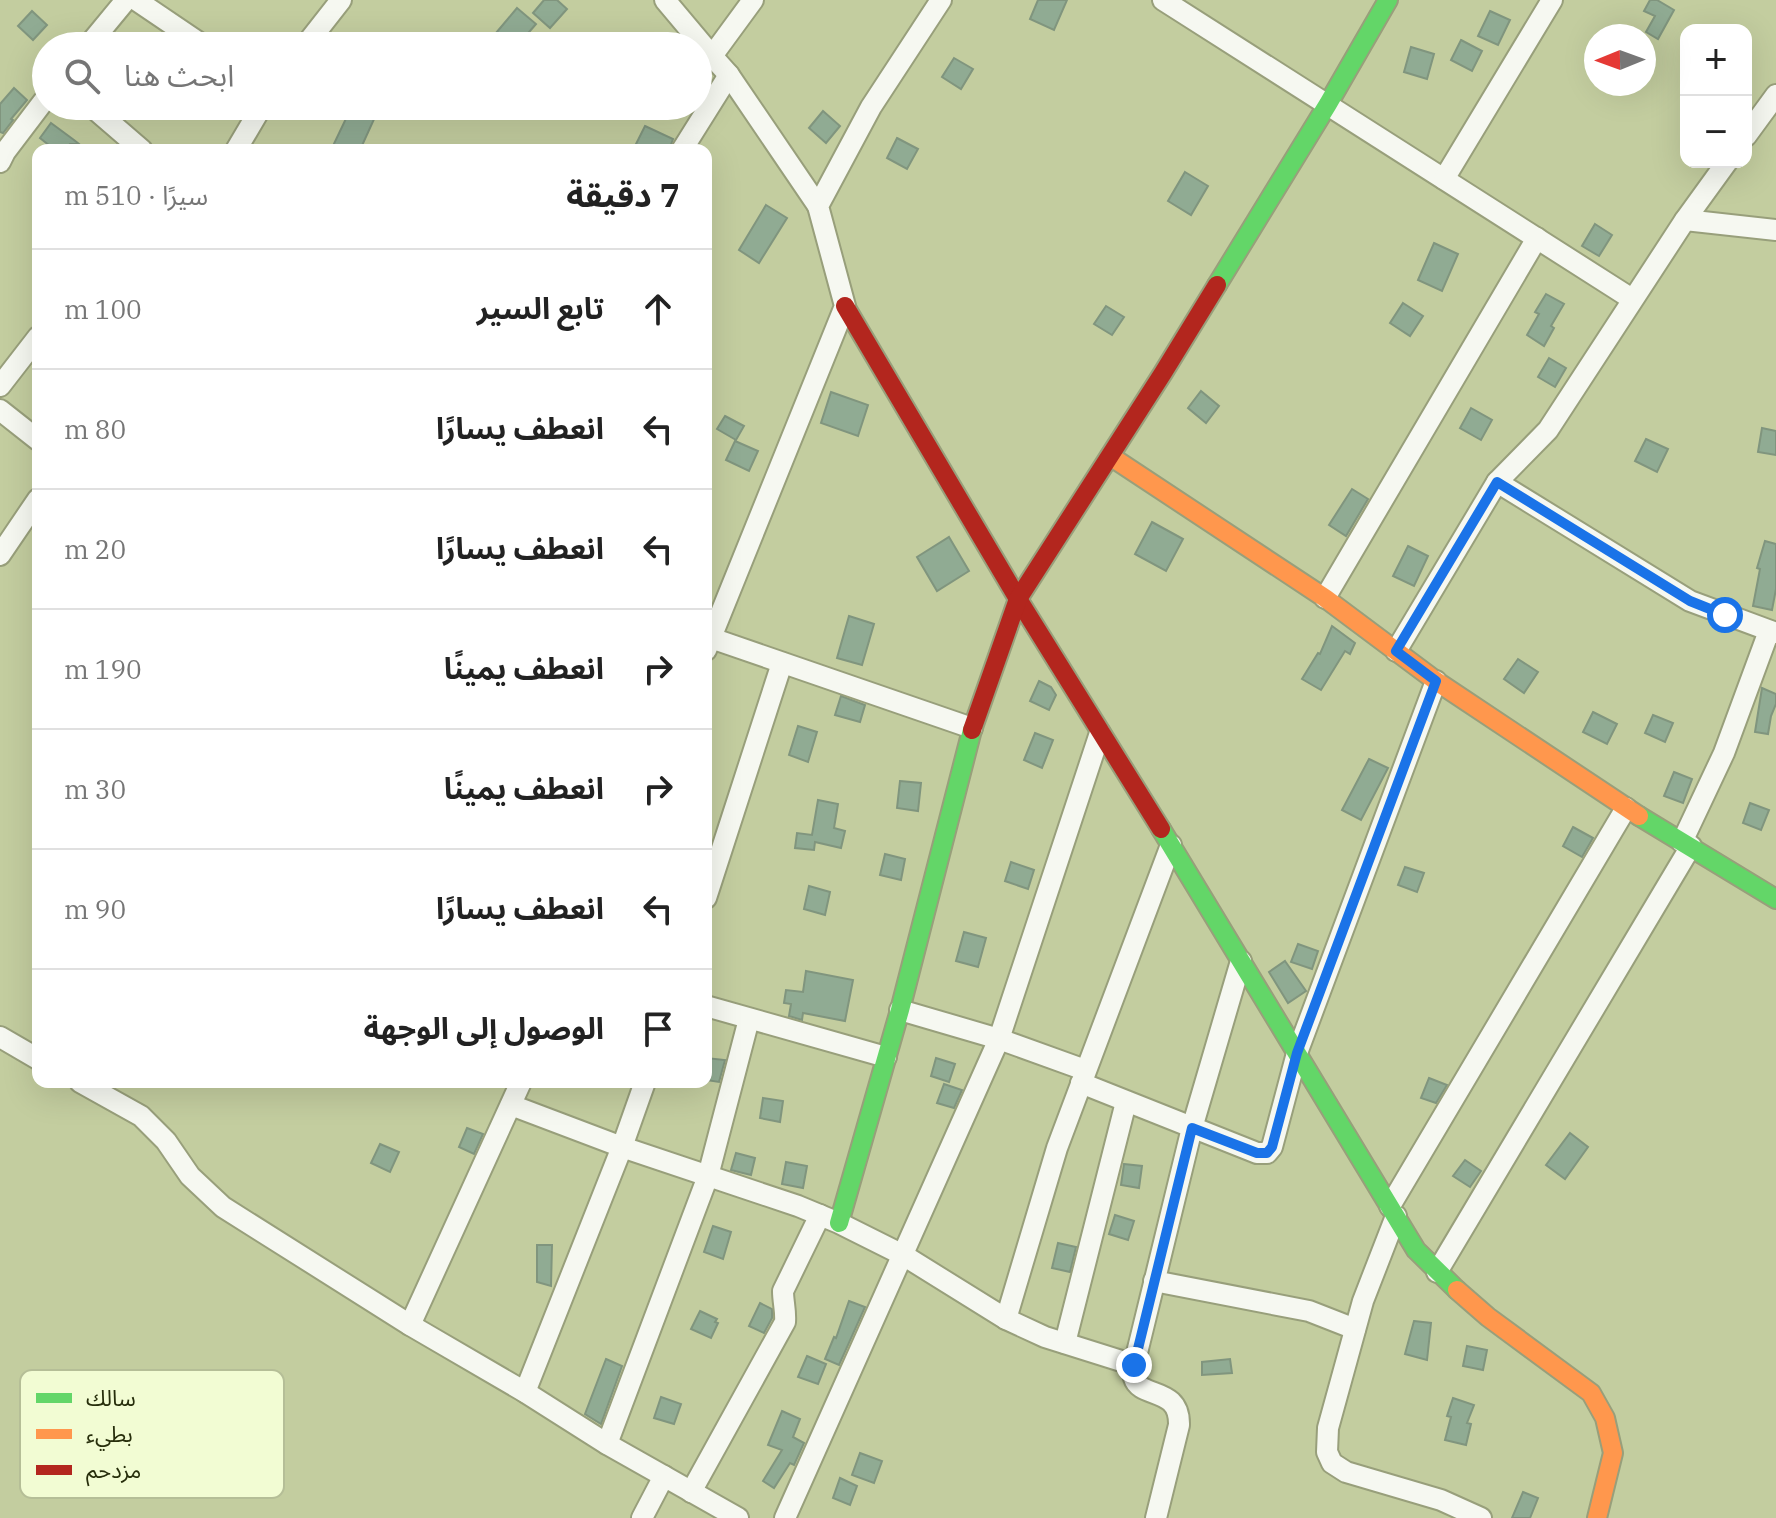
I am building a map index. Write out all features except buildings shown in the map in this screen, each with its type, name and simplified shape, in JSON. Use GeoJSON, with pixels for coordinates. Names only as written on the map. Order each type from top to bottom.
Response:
{"type":"FeatureCollection","features":[{"type":"Feature","properties":{"kind":"street"},"geometry":{"type":"LineString","coordinates":[[100,32],[126,0]]}},
{"type":"Feature","properties":{"kind":"street"},"geometry":{"type":"LineString","coordinates":[[136,0],[183,32]]}},
{"type":"Feature","properties":{"kind":"street"},"geometry":{"type":"LineString","coordinates":[[316,32],[341,0]]}},
{"type":"Feature","properties":{"kind":"street"},"geometry":{"type":"LineString","coordinates":[[665,0],[692,32]]}},
{"type":"Feature","properties":{"kind":"street"},"geometry":{"type":"LineString","coordinates":[[753,0],[712,56],[729,75],[818,206],[845,306],[1018,599],[1416,1250],[1488,1317],[1591,1393],[1605,1418],[1613,1453],[1597,1518]]}},
{"type":"Feature","properties":{"kind":"street"},"geometry":{"type":"LineString","coordinates":[[818,206],[871,107],[941,0]]}},
{"type":"Feature","properties":{"kind":"street"},"geometry":{"type":"LineString","coordinates":[[1163,0],[1632,299]]}},
{"type":"Feature","properties":{"kind":"street"},"geometry":{"type":"LineString","coordinates":[[691,1492],[785,1322],[783,1291],[829,1219],[886,1057],[972,728],[1018,599],[1163,373],[1388,0]]}},
{"type":"Feature","properties":{"kind":"street"},"geometry":{"type":"LineString","coordinates":[[1444,179],[1552,0]]}},
{"type":"Feature","properties":{"kind":"street"},"geometry":{"type":"LineString","coordinates":[[712,102],[729,75]]}},
{"type":"Feature","properties":{"kind":"street"},"geometry":{"type":"LineString","coordinates":[[1752,128],[1776,95]]}},
{"type":"Feature","properties":{"kind":"street"},"geometry":{"type":"LineString","coordinates":[[0,162],[32,116]]}},
{"type":"Feature","properties":{"kind":"street"},"geometry":{"type":"LineString","coordinates":[[107,120],[135,144]]}},
{"type":"Feature","properties":{"kind":"street"},"geometry":{"type":"LineString","coordinates":[[240,144],[254,120]]}},
{"type":"Feature","properties":{"kind":"street"},"geometry":{"type":"LineString","coordinates":[[686,144],[701,120]]}},
{"type":"Feature","properties":{"kind":"street"},"geometry":{"type":"LineString","coordinates":[[1396,651],[1497,482],[1548,430],[1632,299],[1723,168]]}},
{"type":"Feature","properties":{"kind":"street"},"geometry":{"type":"LineString","coordinates":[[1685,220],[1776,230]]}},
{"type":"Feature","properties":{"kind":"street"},"geometry":{"type":"LineString","coordinates":[[1325,598],[1537,238]]}},
{"type":"Feature","properties":{"kind":"street"},"geometry":{"type":"LineString","coordinates":[[712,628],[845,306]]}},
{"type":"Feature","properties":{"kind":"street"},"geometry":{"type":"LineString","coordinates":[[0,386],[32,345]]}},
{"type":"Feature","properties":{"kind":"street"},"geometry":{"type":"LineString","coordinates":[[0,410],[32,435]]}},
{"type":"Feature","properties":{"kind":"street"},"geometry":{"type":"LineString","coordinates":[[1110,456],[1325,598],[1436,681],[1626,808],[1776,899]]}},
{"type":"Feature","properties":{"kind":"street"},"geometry":{"type":"LineString","coordinates":[[1437,1272],[1686,844],[1773,632],[1690,601],[1497,482]]}},
{"type":"Feature","properties":{"kind":"street"},"geometry":{"type":"LineString","coordinates":[[3,543],[32,507]]}},
{"type":"Feature","properties":{"kind":"street"},"geometry":{"type":"LineString","coordinates":[[712,634],[782,663],[972,728]]}},
{"type":"Feature","properties":{"kind":"street"},"geometry":{"type":"LineString","coordinates":[[712,879],[782,663]]}},
{"type":"Feature","properties":{"kind":"street"},"geometry":{"type":"LineString","coordinates":[[900,1010],[999,1039],[1083,1077],[1126,1102],[1257,1153],[1267,1153],[1272,1147],[1297,1053],[1436,681]]}},
{"type":"Feature","properties":{"kind":"street"},"geometry":{"type":"LineString","coordinates":[[785,1518],[999,1039],[1100,733]]}},
{"type":"Feature","properties":{"kind":"street"},"geometry":{"type":"LineString","coordinates":[[1481,1518],[1441,1500],[1346,1472],[1332,1463],[1327,1452],[1328,1428],[1363,1301],[1393,1211],[1626,808]]}},
{"type":"Feature","properties":{"kind":"street"},"geometry":{"type":"LineString","coordinates":[[1006,1319],[1057,1148],[1171,845]]}},
{"type":"Feature","properties":{"kind":"street"},"geometry":{"type":"LineString","coordinates":[[1156,1518],[1179,1414],[1174,1405],[1159,1394],[1140,1387],[1134,1378],[1134,1365],[1192,1128],[1241,961]]}},
{"type":"Feature","properties":{"kind":"street"},"geometry":{"type":"LineString","coordinates":[[712,1008],[886,1057]]}},
{"type":"Feature","properties":{"kind":"street"},"geometry":{"type":"LineString","coordinates":[[607,1444],[708,1176],[749,1019]]}},
{"type":"Feature","properties":{"kind":"street"},"geometry":{"type":"LineString","coordinates":[[0,1037],[32,1049]]}},
{"type":"Feature","properties":{"kind":"street"},"geometry":{"type":"LineString","coordinates":[[91,1088],[141,1116],[166,1141],[190,1176],[223,1207],[607,1444],[738,1518]]}},
{"type":"Feature","properties":{"kind":"street"},"geometry":{"type":"LineString","coordinates":[[410,1325],[518,1088]]}},
{"type":"Feature","properties":{"kind":"street"},"geometry":{"type":"LineString","coordinates":[[525,1392],[643,1088]]}},
{"type":"Feature","properties":{"kind":"street"},"geometry":{"type":"LineString","coordinates":[[1065,1343],[1126,1102]]}},
{"type":"Feature","properties":{"kind":"street"},"geometry":{"type":"LineString","coordinates":[[511,1105],[622,1147],[798,1206],[903,1255],[1006,1319],[1045,1337],[1134,1365]]}},
{"type":"Feature","properties":{"kind":"street"},"geometry":{"type":"LineString","coordinates":[[1154,1281],[1309,1311],[1355,1329]]}},
{"type":"Feature","properties":{"kind":"street"},"geometry":{"type":"LineString","coordinates":[[642,1518],[664,1476]]}},
{"type":"Feature","properties":{"kind":"traffic: fast"},"geometry":{"type":"LineString","coordinates":[[1217,285],[1388,0]]}},
{"type":"Feature","properties":{"kind":"traffic: fast"},"geometry":{"type":"LineString","coordinates":[[839,1223],[900,1010],[972,730]]}},
{"type":"Feature","properties":{"kind":"traffic: fast"},"geometry":{"type":"LineString","coordinates":[[1639,816],[1776,899]]}},
{"type":"Feature","properties":{"kind":"traffic: fast"},"geometry":{"type":"LineString","coordinates":[[1161,829],[1416,1250],[1457,1290]]}},
{"type":"Feature","properties":{"kind":"traffic: slow"},"geometry":{"type":"LineString","coordinates":[[1110,456],[1325,598],[1436,681],[1639,816]]}},
{"type":"Feature","properties":{"kind":"traffic: slow"},"geometry":{"type":"LineString","coordinates":[[1457,1290],[1488,1317],[1591,1393],[1605,1418],[1613,1453],[1597,1518]]}},
{"type":"Feature","properties":{"kind":"traffic: jam"},"geometry":{"type":"LineString","coordinates":[[972,730],[1018,599],[1217,285]]}},
{"type":"Feature","properties":{"kind":"traffic: jam"},"geometry":{"type":"LineString","coordinates":[[845,306],[1018,599],[1161,829]]}},
{"type":"Feature","properties":{"kind":"route"},"geometry":{"type":"LineString","coordinates":[[1134,1365],[1192,1128],[1257,1153],[1267,1153],[1272,1147],[1297,1053],[1436,681],[1396,651],[1497,482],[1690,601],[1725,615]]}}]}
